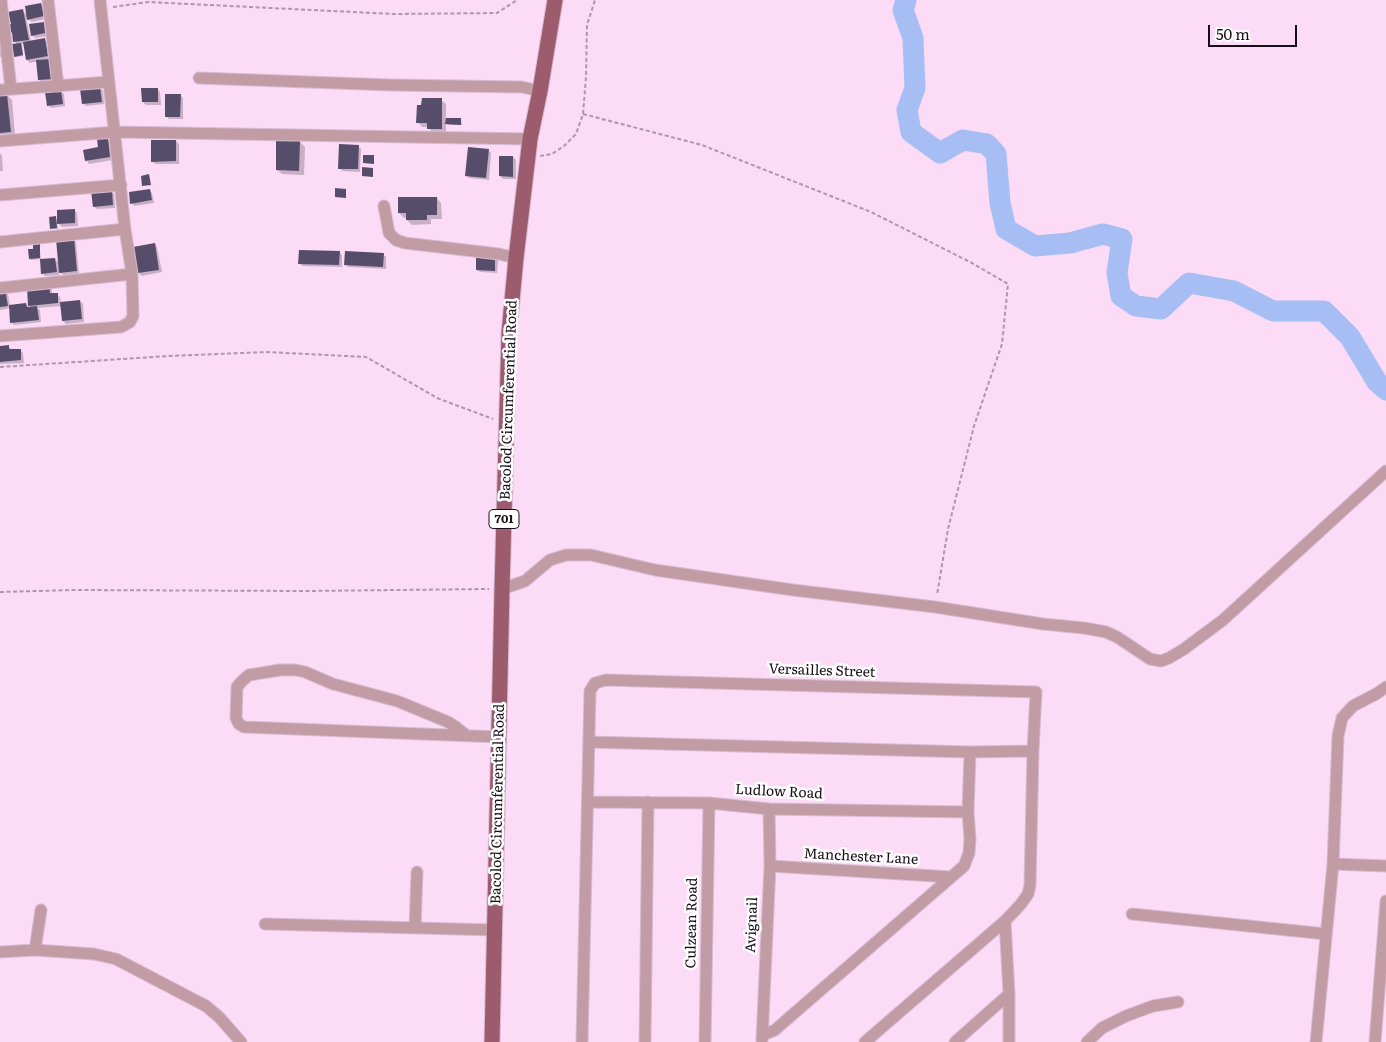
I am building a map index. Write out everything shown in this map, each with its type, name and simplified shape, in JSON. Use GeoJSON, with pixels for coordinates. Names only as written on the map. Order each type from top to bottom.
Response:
{"type":"FeatureCollection","features":[{"type":"Feature","properties":{"kind":"main road","name":"Bacolod Circumferential Road"},"geometry":{"type":"LineString","coordinates":[[492,1042],[509,333],[530,139],[555,0]]}},
{"type":"Feature","properties":{"kind":"street"},"geometry":{"type":"LineString","coordinates":[[1,0],[6,90],[109,82]]}},
{"type":"Feature","properties":{"kind":"street"},"geometry":{"type":"LineString","coordinates":[[48,0],[58,86]]}},
{"type":"Feature","properties":{"kind":"street"},"geometry":{"type":"LineString","coordinates":[[0,336],[121,327],[130,322],[133,316],[132,274],[125,229],[100,4]]}},
{"type":"Feature","properties":{"kind":"street"},"geometry":{"type":"LineString","coordinates":[[199,78],[522,87],[540,91]]}},
{"type":"Feature","properties":{"kind":"street"},"geometry":{"type":"LineString","coordinates":[[0,141],[115,132],[530,139]]}},
{"type":"Feature","properties":{"kind":"street"},"geometry":{"type":"LineString","coordinates":[[0,195],[121,184]]}},
{"type":"Feature","properties":{"kind":"street"},"geometry":{"type":"LineString","coordinates":[[384,206],[389,233],[396,240],[405,243],[499,254],[516,258]]}},
{"type":"Feature","properties":{"kind":"street"},"geometry":{"type":"LineString","coordinates":[[0,242],[125,229]]}},
{"type":"Feature","properties":{"kind":"street"},"geometry":{"type":"LineString","coordinates":[[0,288],[132,274]]}},
{"type":"Feature","properties":{"kind":"street"},"geometry":{"type":"LineString","coordinates":[[502,589],[525,581],[550,560],[566,555],[591,556],[655,570],[1106,632],[1118,637],[1150,659],[1161,661],[1184,649],[1223,620],[1386,471]]}},
{"type":"Feature","properties":{"kind":"street"},"geometry":{"type":"LineString","coordinates":[[466,735],[448,722],[397,701],[324,682],[305,672],[296,670],[280,670],[250,675],[238,687],[236,718],[239,724],[244,727],[499,737]]}},
{"type":"Feature","properties":{"kind":"street","name":"Versailles Street"},"geometry":{"type":"LineString","coordinates":[[589,742],[590,692],[595,684],[606,680],[1036,692],[1033,751]]}},
{"type":"Feature","properties":{"kind":"street"},"geometry":{"type":"LineString","coordinates":[[1316,1042],[1333,864],[1338,736],[1342,718],[1352,706],[1386,687]]}},
{"type":"Feature","properties":{"kind":"street"},"geometry":{"type":"LineString","coordinates":[[582,1042],[589,742],[970,752],[1033,751],[1030,885],[1028,894],[1005,921],[865,1042]]}},
{"type":"Feature","properties":{"kind":"street"},"geometry":{"type":"LineString","coordinates":[[763,1039],[964,866],[969,853],[970,839],[968,812],[970,752]]}},
{"type":"Feature","properties":{"kind":"street","name":"Ludlow Road"},"geometry":{"type":"LineString","coordinates":[[588,802],[709,804],[769,809],[968,812]]}},
{"type":"Feature","properties":{"kind":"street"},"geometry":{"type":"LineString","coordinates":[[645,1042],[648,802]]}},
{"type":"Feature","properties":{"kind":"street","name":"Culzean Road"},"geometry":{"type":"LineString","coordinates":[[705,1042],[709,804]]}},
{"type":"Feature","properties":{"kind":"street","name":"Avignail"},"geometry":{"type":"LineString","coordinates":[[763,1039],[770,866],[769,809]]}},
{"type":"Feature","properties":{"kind":"street"},"geometry":{"type":"LineString","coordinates":[[1333,864],[1386,866]]}},
{"type":"Feature","properties":{"kind":"street","name":"Manchester Lane"},"geometry":{"type":"LineString","coordinates":[[770,866],[951,877]]}},
{"type":"Feature","properties":{"kind":"street"},"geometry":{"type":"LineString","coordinates":[[415,928],[417,872]]}},
{"type":"Feature","properties":{"kind":"street"},"geometry":{"type":"LineString","coordinates":[[1374,1042],[1386,901]]}},
{"type":"Feature","properties":{"kind":"street"},"geometry":{"type":"LineString","coordinates":[[35,950],[41,910]]}},
{"type":"Feature","properties":{"kind":"street"},"geometry":{"type":"LineString","coordinates":[[1132,914],[1326,934]]}},
{"type":"Feature","properties":{"kind":"street"},"geometry":{"type":"LineString","coordinates":[[1005,921],[1009,994],[1009,1042]]}},
{"type":"Feature","properties":{"kind":"street"},"geometry":{"type":"LineString","coordinates":[[265,924],[495,930]]}},
{"type":"Feature","properties":{"kind":"street"},"geometry":{"type":"LineString","coordinates":[[0,952],[35,950],[94,954],[116,959],[206,1006],[219,1017],[241,1042]]}},
{"type":"Feature","properties":{"kind":"street"},"geometry":{"type":"LineString","coordinates":[[955,1042],[1009,994]]}},
{"type":"Feature","properties":{"kind":"street"},"geometry":{"type":"LineString","coordinates":[[1087,1042],[1102,1028],[1126,1016],[1153,1006],[1178,1002]]}},
{"type":"Feature","properties":{"kind":"path"},"geometry":{"type":"LineString","coordinates":[[100,4],[148,2],[394,14],[497,13],[516,0]]}},
{"type":"Feature","properties":{"kind":"path"},"geometry":{"type":"LineString","coordinates":[[528,157],[552,154],[564,146],[576,134],[583,114],[587,25],[595,0]]}},
{"type":"Feature","properties":{"kind":"path"},"geometry":{"type":"LineString","coordinates":[[583,114],[702,145],[836,198],[871,212],[972,263],[1008,284],[1002,344],[974,426],[948,528],[935,607]]}},
{"type":"Feature","properties":{"kind":"path"},"geometry":{"type":"LineString","coordinates":[[0,367],[168,356],[267,352],[366,357],[437,398],[507,425]]}},
{"type":"Feature","properties":{"kind":"path"},"geometry":{"type":"LineString","coordinates":[[0,592],[73,590],[306,591],[502,589]]}},
{"type":"Feature","properties":{"kind":"building"},"geometry":{"type":"Polygon","coordinates":[[[41,3],[44,16],[27,20],[25,6],[41,3]]]}},
{"type":"Feature","properties":{"kind":"building"},"geometry":{"type":"Polygon","coordinates":[[[23,9],[29,40],[13,42],[12,32],[9,33],[8,25],[11,24],[8,12],[23,9]]]}},
{"type":"Feature","properties":{"kind":"building"},"geometry":{"type":"Polygon","coordinates":[[[44,22],[45,33],[31,36],[29,24],[44,22]]]}},
{"type":"Feature","properties":{"kind":"building"},"geometry":{"type":"Polygon","coordinates":[[[45,38],[48,56],[26,60],[23,42],[45,38]]]}},
{"type":"Feature","properties":{"kind":"building"},"geometry":{"type":"Polygon","coordinates":[[[21,43],[23,55],[14,57],[12,44],[21,43]]]}},
{"type":"Feature","properties":{"kind":"building"},"geometry":{"type":"Polygon","coordinates":[[[51,59],[53,79],[38,80],[36,60],[51,59]]]}},
{"type":"Feature","properties":{"kind":"building"},"geometry":{"type":"Polygon","coordinates":[[[100,87],[102,102],[82,104],[80,89],[100,87]]]}},
{"type":"Feature","properties":{"kind":"building"},"geometry":{"type":"Polygon","coordinates":[[[141,88],[158,88],[158,102],[142,102],[141,88]]]}},
{"type":"Feature","properties":{"kind":"building"},"geometry":{"type":"Polygon","coordinates":[[[61,90],[63,104],[47,106],[45,92],[61,90]]]}},
{"type":"Feature","properties":{"kind":"building"},"geometry":{"type":"Polygon","coordinates":[[[7,94],[11,132],[0,133],[0,95],[7,94]]]}},
{"type":"Feature","properties":{"kind":"building"},"geometry":{"type":"Polygon","coordinates":[[[165,94],[181,94],[180,117],[165,117],[165,94]]]}},
{"type":"Feature","properties":{"kind":"building"},"geometry":{"type":"Polygon","coordinates":[[[422,98],[442,98],[442,129],[427,129],[427,123],[416,123],[417,105],[421,105],[422,98]]]}},
{"type":"Feature","properties":{"kind":"building"},"geometry":{"type":"Polygon","coordinates":[[[446,118],[461,118],[461,125],[445,124],[446,118]]]}},
{"type":"Feature","properties":{"kind":"building"},"geometry":{"type":"Polygon","coordinates":[[[108,138],[110,157],[85,161],[83,150],[98,147],[97,139],[108,138]]]}},
{"type":"Feature","properties":{"kind":"building"},"geometry":{"type":"Polygon","coordinates":[[[151,140],[176,140],[176,161],[151,162],[151,140]]]}},
{"type":"Feature","properties":{"kind":"building"},"geometry":{"type":"Polygon","coordinates":[[[276,140],[300,141],[299,171],[276,170],[276,140]]]}},
{"type":"Feature","properties":{"kind":"building"},"geometry":{"type":"Polygon","coordinates":[[[339,144],[359,145],[358,169],[338,169],[339,144]]]}},
{"type":"Feature","properties":{"kind":"building"},"geometry":{"type":"Polygon","coordinates":[[[468,147],[489,149],[486,178],[465,176],[468,147]]]}},
{"type":"Feature","properties":{"kind":"building"},"geometry":{"type":"Polygon","coordinates":[[[363,155],[374,155],[374,164],[363,163],[363,155]]]}},
{"type":"Feature","properties":{"kind":"building"},"geometry":{"type":"Polygon","coordinates":[[[499,156],[513,156],[513,177],[499,176],[499,156]]]}},
{"type":"Feature","properties":{"kind":"building"},"geometry":{"type":"Polygon","coordinates":[[[362,167],[373,168],[373,177],[362,176],[362,167]]]}},
{"type":"Feature","properties":{"kind":"building"},"geometry":{"type":"Polygon","coordinates":[[[149,174],[151,185],[142,186],[141,176],[149,174]]]}},
{"type":"Feature","properties":{"kind":"building"},"geometry":{"type":"Polygon","coordinates":[[[335,188],[346,189],[346,198],[335,197],[335,188]]]}},
{"type":"Feature","properties":{"kind":"building"},"geometry":{"type":"Polygon","coordinates":[[[150,189],[152,200],[130,204],[129,192],[150,189]]]}},
{"type":"Feature","properties":{"kind":"building"},"geometry":{"type":"Polygon","coordinates":[[[112,190],[113,205],[93,207],[91,191],[112,190]]]}},
{"type":"Feature","properties":{"kind":"building"},"geometry":{"type":"Polygon","coordinates":[[[398,197],[437,197],[437,215],[427,215],[427,220],[406,220],[406,213],[398,213],[398,197]]]}},
{"type":"Feature","properties":{"kind":"building"},"geometry":{"type":"Polygon","coordinates":[[[75,209],[75,223],[57,224],[57,210],[75,209]]]}},
{"type":"Feature","properties":{"kind":"building"},"geometry":{"type":"Polygon","coordinates":[[[56,216],[57,228],[50,229],[49,217],[56,216]]]}},
{"type":"Feature","properties":{"kind":"building"},"geometry":{"type":"Polygon","coordinates":[[[74,237],[77,271],[59,273],[56,239],[74,237]]]}},
{"type":"Feature","properties":{"kind":"building"},"geometry":{"type":"Polygon","coordinates":[[[33,243],[40,243],[40,258],[29,259],[28,249],[33,249],[33,243]]]}},
{"type":"Feature","properties":{"kind":"building"},"geometry":{"type":"Polygon","coordinates":[[[155,243],[159,270],[138,273],[133,247],[155,243]]]}},
{"type":"Feature","properties":{"kind":"building"},"geometry":{"type":"Polygon","coordinates":[[[299,250],[340,251],[339,265],[298,264],[299,250]]]}},
{"type":"Feature","properties":{"kind":"building"},"geometry":{"type":"Polygon","coordinates":[[[345,251],[384,253],[383,267],[344,265],[345,251]]]}},
{"type":"Feature","properties":{"kind":"building"},"geometry":{"type":"Polygon","coordinates":[[[476,256],[495,257],[495,271],[476,270],[476,256]]]}},
{"type":"Feature","properties":{"kind":"building"},"geometry":{"type":"Polygon","coordinates":[[[55,258],[57,272],[41,274],[40,259],[55,258]]]}},
{"type":"Feature","properties":{"kind":"building"},"geometry":{"type":"Polygon","coordinates":[[[49,285],[50,293],[58,293],[58,303],[28,306],[27,287],[49,285]]]}},
{"type":"Feature","properties":{"kind":"building"},"geometry":{"type":"Polygon","coordinates":[[[5,289],[8,306],[0,307],[0,290],[5,289]]]}},
{"type":"Feature","properties":{"kind":"building"},"geometry":{"type":"Polygon","coordinates":[[[80,300],[82,319],[62,321],[60,302],[80,300]]]}},
{"type":"Feature","properties":{"kind":"building"},"geometry":{"type":"Polygon","coordinates":[[[26,303],[27,307],[37,306],[39,320],[10,323],[9,305],[26,303]]]}},
{"type":"Feature","properties":{"kind":"building"},"geometry":{"type":"Polygon","coordinates":[[[9,345],[9,349],[21,349],[21,360],[0,362],[0,346],[9,345]]]}},
{"type":"Feature","properties":{"kind":"waterway"},"geometry":{"type":"LineString","coordinates":[[906,0],[903,10],[913,38],[915,88],[907,110],[911,132],[940,153],[963,140],[987,144],[996,154],[1000,203],[1006,229],[1035,246],[1070,243],[1103,234],[1122,239],[1117,273],[1121,296],[1136,306],[1161,309],[1189,283],[1234,291],[1273,311],[1324,311],[1350,337],[1377,382],[1386,390]]}}]}
